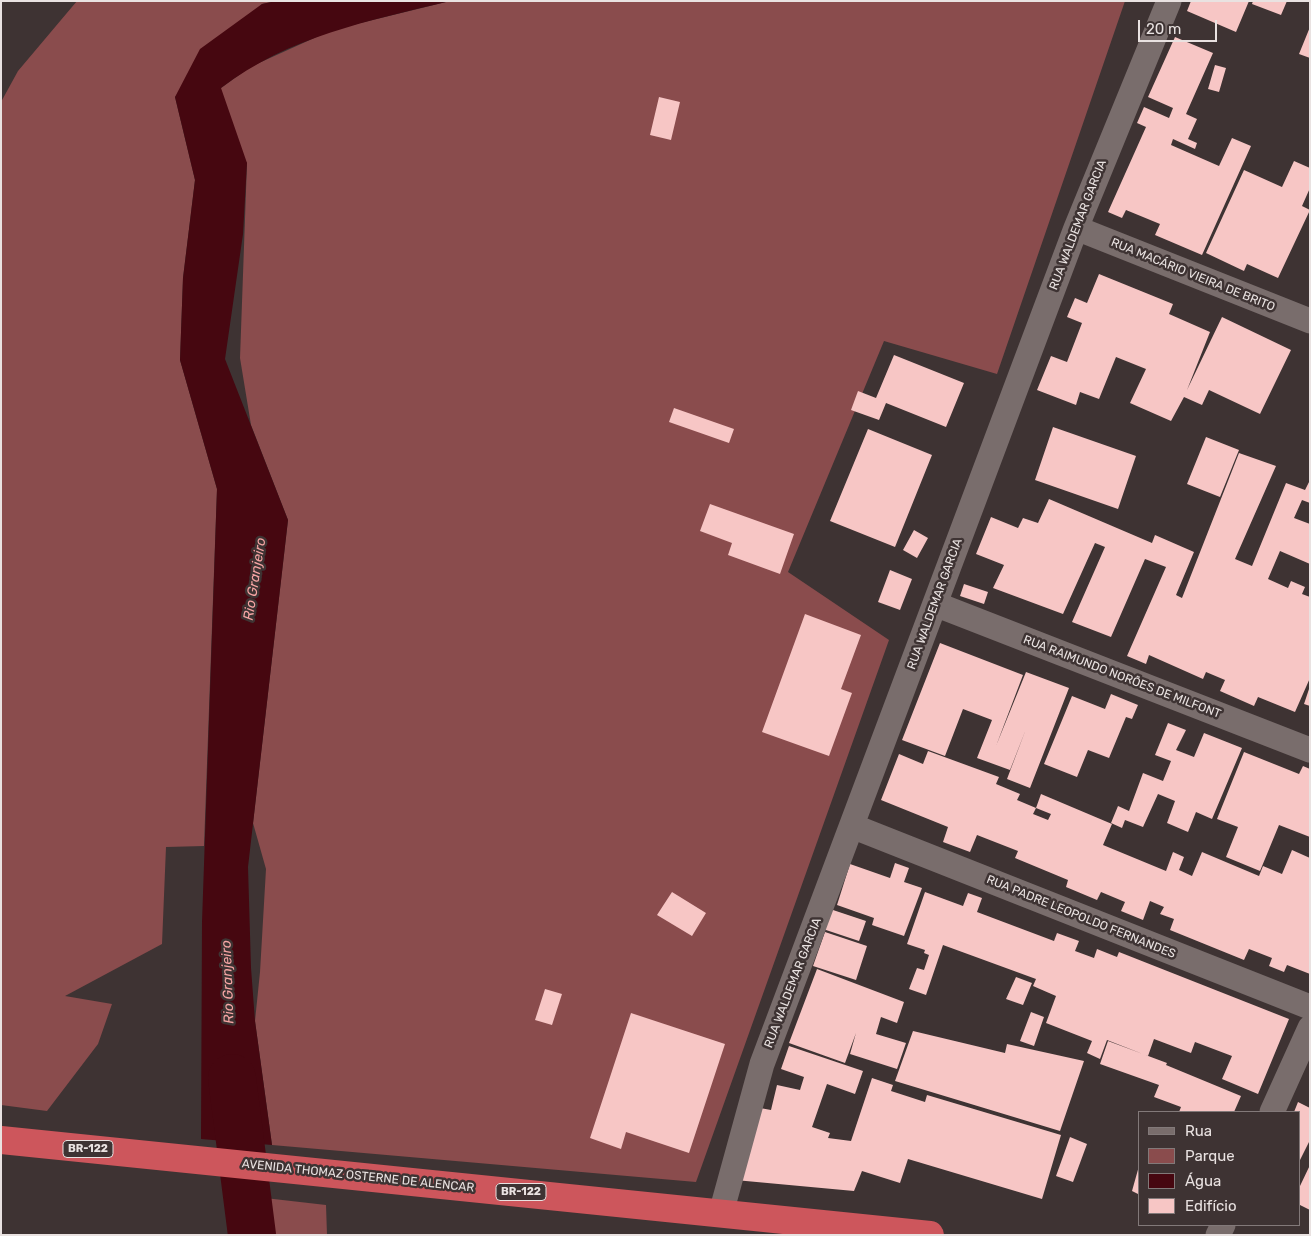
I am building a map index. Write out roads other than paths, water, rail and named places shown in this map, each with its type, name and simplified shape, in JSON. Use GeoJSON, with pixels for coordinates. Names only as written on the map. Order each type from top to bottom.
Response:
{"type":"FeatureCollection","features":[{"type":"Feature","properties":{"kind":"highway","name":"AVENIDA THOMAZ OSTERNE DE ALENCAR"},"geometry":{"type":"LineString","coordinates":[[1,1140],[717,1213]]}},
{"type":"Feature","properties":{"kind":"highway","name":"BR-122"},"geometry":{"type":"LineString","coordinates":[[717,1213],[930,1235]]}},
{"type":"Feature","properties":{"kind":"street","name":"RUA WALDEMAR GARCIA"},"geometry":{"type":"LineString","coordinates":[[717,1213],[762,1064],[1076,228],[1169,1]]}},
{"type":"Feature","properties":{"kind":"street","name":"RUA MACÁRIO VIEIRA DE BRITO"},"geometry":{"type":"LineString","coordinates":[[1076,228],[1310,321]]}},
{"type":"Feature","properties":{"kind":"street","name":"RUA RAIMUNDO NORÕES DE MILFONT"},"geometry":{"type":"LineString","coordinates":[[935,604],[1310,750]]}},
{"type":"Feature","properties":{"kind":"street","name":"RUA PADRE LEOPOLDO FERNANDES"},"geometry":{"type":"LineString","coordinates":[[852,826],[1310,1007]]}},
{"type":"Feature","properties":{"kind":"street"},"geometry":{"type":"LineString","coordinates":[[1272,1111],[1310,1028]]}},
{"type":"Feature","properties":{"kind":"water"},"geometry":{"type":"Polygon","coordinates":[[[276,1],[450,1],[360,24],[302,43],[274,55],[247,70],[221,88],[247,163],[243,234],[225,359],[288,520],[248,867],[251,968],[255,1021],[272,1145],[201,1139],[202,922],[217,489],[180,360],[183,278],[195,180],[175,97],[200,49],[262,4],[276,1]]]}},
{"type":"Feature","properties":{"kind":"water"},"geometry":{"type":"Polygon","coordinates":[[[230,1197],[265,1198],[269,1235],[232,1235],[230,1197]]]}},
{"type":"Feature","properties":{"kind":"waterway","name":"Rio Granjeiro"},"geometry":{"type":"LineString","coordinates":[[232,1078],[252,1235]]}}]}
